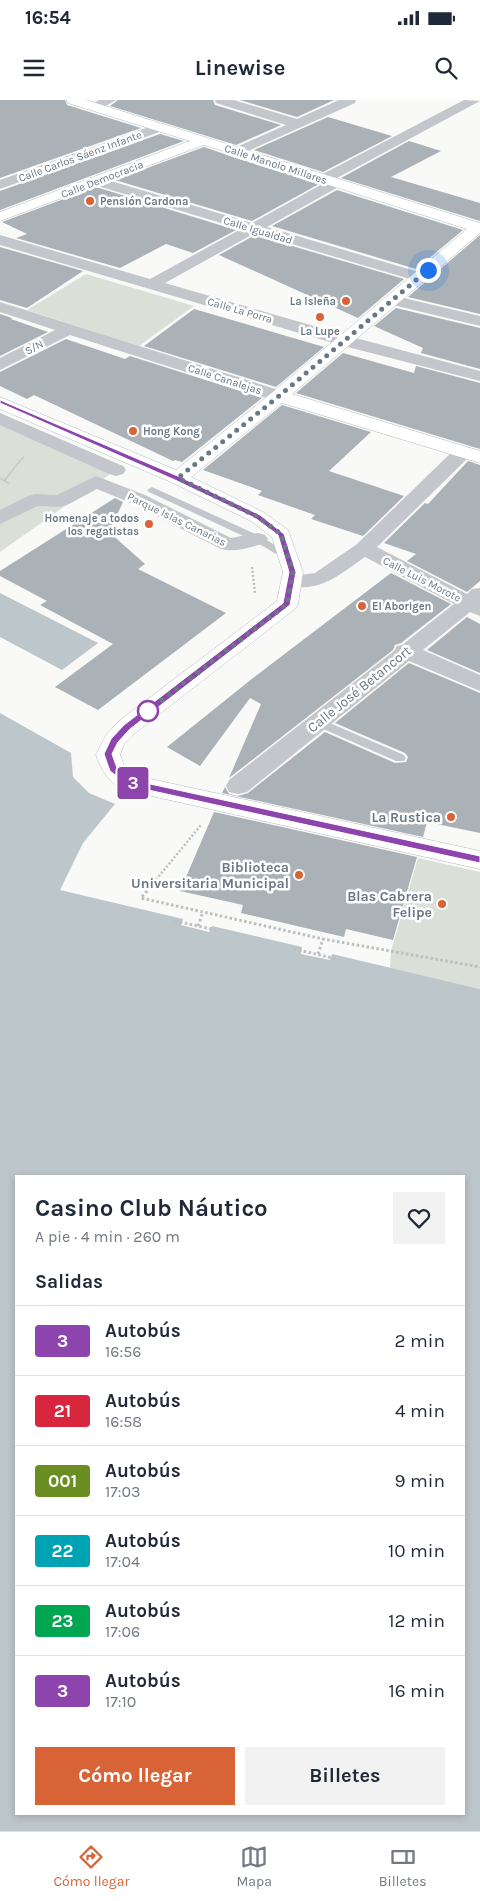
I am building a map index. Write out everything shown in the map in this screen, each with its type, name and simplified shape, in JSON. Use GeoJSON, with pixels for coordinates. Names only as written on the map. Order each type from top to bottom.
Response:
{"type":"FeatureCollection","features":[{"type":"Feature","properties":{"kind":"main road","name":"Calle Manolo Millares"},"geometry":{"type":"LineString","coordinates":[[73,100],[479,227]]}},
{"type":"Feature","properties":{"kind":"main road","name":"Calle Democracia"},"geometry":{"type":"LineString","coordinates":[[0,217],[203,141]]}},
{"type":"Feature","properties":{"kind":"main road"},"geometry":{"type":"LineString","coordinates":[[178,478],[279,396],[479,227]]}},
{"type":"Feature","properties":{"kind":"main road","name":"Calle Canalejas"},"geometry":{"type":"LineString","coordinates":[[279,396],[471,454]]}},
{"type":"Feature","properties":{"kind":"main road"},"geometry":{"type":"LineString","coordinates":[[0,402],[178,478],[258,517],[281,534],[290,567],[287,604],[127,727],[114,740],[108,754],[113,769],[130,783],[480,860]]}},
{"type":"Feature","properties":{"kind":"street"},"geometry":{"type":"LineString","coordinates":[[94,107],[110,100]]}},
{"type":"Feature","properties":{"kind":"street"},"geometry":{"type":"LineString","coordinates":[[221,100],[298,124]]}},
{"type":"Feature","properties":{"kind":"street"},"geometry":{"type":"LineString","coordinates":[[237,152],[350,100]]}},
{"type":"Feature","properties":{"kind":"street"},"geometry":{"type":"LineString","coordinates":[[150,284],[252,228],[329,181],[474,100]]}},
{"type":"Feature","properties":{"kind":"street","name":"Calle Carlos Sáenz Infante"},"geometry":{"type":"LineString","coordinates":[[0,185],[160,127]]}},
{"type":"Feature","properties":{"kind":"street"},"geometry":{"type":"LineString","coordinates":[[8,165],[31,174]]}},
{"type":"Feature","properties":{"kind":"street","name":"Calle Igualdad"},"geometry":{"type":"LineString","coordinates":[[96,181],[419,277]]}},
{"type":"Feature","properties":{"kind":"street","name":"Calle La Porra"},"geometry":{"type":"LineString","coordinates":[[0,240],[346,340],[480,376]]}},
{"type":"Feature","properties":{"kind":"street"},"geometry":{"type":"LineString","coordinates":[[391,300],[480,321]]}},
{"type":"Feature","properties":{"kind":"street","name":"Calle Canalejas"},"geometry":{"type":"LineString","coordinates":[[0,307],[279,396]]}},
{"type":"Feature","properties":{"kind":"street","name":"S/N"},"geometry":{"type":"LineString","coordinates":[[0,365],[69,329]]}},
{"type":"Feature","properties":{"kind":"street"},"geometry":{"type":"LineString","coordinates":[[0,418],[116,470],[60,501],[35,500],[0,518]]}},
{"type":"Feature","properties":{"kind":"street"},"geometry":{"type":"LineString","coordinates":[[290,567],[320,579],[364,548],[471,454]]}},
{"type":"Feature","properties":{"kind":"street","name":"Parque Islas Canarias"},"geometry":{"type":"LineString","coordinates":[[96,482],[138,499],[228,545],[258,539]]}},
{"type":"Feature","properties":{"kind":"street","name":"Calle Luis Morote"},"geometry":{"type":"LineString","coordinates":[[364,548],[476,602]]}},
{"type":"Feature","properties":{"kind":"street","name":"Calle José Betancort"},"geometry":{"type":"LineString","coordinates":[[238,786],[406,651],[476,602]]}},
{"type":"Feature","properties":{"kind":"street"},"geometry":{"type":"LineString","coordinates":[[406,651],[480,684]]}},
{"type":"Feature","properties":{"kind":"lane"},"geometry":{"type":"LineString","coordinates":[[152,490],[258,539],[290,567]]}},
{"type":"Feature","properties":{"kind":"lane"},"geometry":{"type":"LineString","coordinates":[[318,722],[400,758]]}},
{"type":"Feature","properties":{"kind":"path"},"geometry":{"type":"LineString","coordinates":[[228,545],[244,554],[252,565],[255,597]]}},
{"type":"Feature","properties":{"kind":"path"},"geometry":{"type":"LineString","coordinates":[[219,803],[142,898],[323,939],[480,967]]}},
{"type":"Feature","properties":{"kind":"path"},"geometry":{"type":"LineString","coordinates":[[198,926],[203,912]]}},
{"type":"Feature","properties":{"kind":"path"},"geometry":{"type":"LineString","coordinates":[[175,921],[216,930]]}},
{"type":"Feature","properties":{"kind":"path"},"geometry":{"type":"LineString","coordinates":[[318,954],[323,939]]}},
{"type":"Feature","properties":{"kind":"path"},"geometry":{"type":"LineString","coordinates":[[294,949],[337,958]]}},
{"type":"Feature","properties":{"kind":"shaded area"},"geometry":{"type":"Polygon","coordinates":[[[86,274],[194,306],[139,346],[27,310],[86,274]]]}},
{"type":"Feature","properties":{"kind":"shaded area"},"geometry":{"type":"Polygon","coordinates":[[[0,421],[116,470],[0,552],[0,421]]]}},
{"type":"Feature","properties":{"kind":"shaded area"},"geometry":{"type":"Polygon","coordinates":[[[0,593],[98,643],[62,670],[0,637],[0,593]]]}},
{"type":"Feature","properties":{"kind":"shaded area"},"geometry":{"type":"Polygon","coordinates":[[[0,713],[71,753],[73,777],[89,793],[115,804],[83,843],[60,890],[183,919],[181,925],[209,932],[212,926],[302,947],[301,954],[330,960],[332,954],[480,989],[480,1831],[0,1831],[0,713]]]}},
{"type":"Feature","properties":{"kind":"shaded area"},"geometry":{"type":"Polygon","coordinates":[[[418,858],[480,872],[480,989],[390,968],[391,951],[418,858]]]}},
{"type":"Feature","properties":{"kind":"building"},"geometry":{"type":"Polygon","coordinates":[[[0,100],[65,100],[67,105],[141,128],[0,178],[0,100]]]}},
{"type":"Feature","properties":{"kind":"building"},"geometry":{"type":"Polygon","coordinates":[[[118,100],[213,100],[215,105],[281,125],[236,145],[110,106],[118,100]]]}},
{"type":"Feature","properties":{"kind":"building"},"geometry":{"type":"Polygon","coordinates":[[[240,100],[334,100],[297,117],[240,100]]]}},
{"type":"Feature","properties":{"kind":"building"},"geometry":{"type":"Polygon","coordinates":[[[328,117],[392,136],[323,172],[254,150],[328,117]]]}},
{"type":"Feature","properties":{"kind":"building"},"geometry":{"type":"Polygon","coordinates":[[[160,134],[184,141],[0,210],[0,191],[160,134]]]}},
{"type":"Feature","properties":{"kind":"building"},"geometry":{"type":"Polygon","coordinates":[[[409,141],[441,151],[391,177],[480,203],[480,221],[341,178],[409,141]]]}},
{"type":"Feature","properties":{"kind":"building"},"geometry":{"type":"Polygon","coordinates":[[[204,147],[319,184],[252,221],[115,180],[204,147]]]}},
{"type":"Feature","properties":{"kind":"building"},"geometry":{"type":"Polygon","coordinates":[[[96,187],[236,230],[193,253],[166,244],[120,268],[16,238],[27,234],[2,222],[96,187]]]}},
{"type":"Feature","properties":{"kind":"building"},"geometry":{"type":"Polygon","coordinates":[[[337,190],[463,230],[416,269],[272,226],[337,190]]]}},
{"type":"Feature","properties":{"kind":"building"},"geometry":{"type":"Polygon","coordinates":[[[255,235],[404,279],[358,318],[219,255],[255,235]]]}},
{"type":"Feature","properties":{"kind":"building"},"geometry":{"type":"Polygon","coordinates":[[[480,235],[480,314],[408,297],[480,235]]]}},
{"type":"Feature","properties":{"kind":"building"},"geometry":{"type":"Polygon","coordinates":[[[0,247],[83,271],[27,308],[0,300],[0,247]]]}},
{"type":"Feature","properties":{"kind":"building"},"geometry":{"type":"Polygon","coordinates":[[[396,308],[480,328],[480,369],[421,353],[423,348],[374,326],[396,308]]]}},
{"type":"Feature","properties":{"kind":"building"},"geometry":{"type":"Polygon","coordinates":[[[194,309],[324,347],[276,387],[144,346],[194,309]]]}},
{"type":"Feature","properties":{"kind":"building"},"geometry":{"type":"Polygon","coordinates":[[[0,314],[11,319],[48,332],[0,356],[0,314]]]}},
{"type":"Feature","properties":{"kind":"building"},"geometry":{"type":"Polygon","coordinates":[[[66,339],[125,359],[130,356],[262,398],[182,462],[173,461],[34,395],[27,399],[0,386],[0,372],[66,339]]]}},
{"type":"Feature","properties":{"kind":"building"},"geometry":{"type":"Polygon","coordinates":[[[343,353],[414,373],[416,366],[480,383],[480,449],[296,393],[343,353]]]}},
{"type":"Feature","properties":{"kind":"building"},"geometry":{"type":"Polygon","coordinates":[[[282,405],[371,432],[329,471],[404,496],[363,536],[311,519],[315,515],[258,495],[262,491],[203,470],[282,405]]]}},
{"type":"Feature","properties":{"kind":"building"},"geometry":{"type":"Polygon","coordinates":[[[468,461],[480,465],[480,581],[467,592],[407,561],[416,554],[384,543],[425,503],[428,504],[468,461]]]}},
{"type":"Feature","properties":{"kind":"building"},"geometry":{"type":"Polygon","coordinates":[[[115,498],[123,502],[109,532],[145,564],[138,569],[226,613],[98,710],[55,687],[113,644],[40,605],[47,601],[0,576],[0,571],[115,498]]]}},
{"type":"Feature","properties":{"kind":"building"},"geometry":{"type":"Polygon","coordinates":[[[391,573],[451,604],[401,643],[395,645],[393,650],[229,778],[261,704],[250,698],[200,766],[167,747],[253,678],[391,573]]]}},
{"type":"Feature","properties":{"kind":"building"},"geometry":{"type":"Polygon","coordinates":[[[467,617],[480,624],[480,673],[427,650],[467,617]]]}},
{"type":"Feature","properties":{"kind":"building"},"geometry":{"type":"Polygon","coordinates":[[[409,663],[480,693],[480,833],[427,822],[423,837],[222,793],[225,787],[229,794],[238,796],[248,793],[325,732],[395,763],[406,762],[408,757],[405,753],[335,723],[409,663]]]}},
{"type":"Feature","properties":{"kind":"building","name":"Biblioteca Universitaria Municipal"},"geometry":{"type":"Polygon","coordinates":[[[214,812],[417,857],[393,940],[346,929],[344,937],[241,913],[243,905],[180,891],[214,812]]]}},
{"type":"Feature","properties":{"kind":"bus line","name":"3"},"geometry":{"type":"LineString","coordinates":[[0,402],[178,478],[258,517],[281,534],[293,572],[287,604],[127,727],[114,740],[108,754],[113,769],[130,783],[480,860]]}},
{"type":"Feature","properties":{"kind":"place","name":"Pensión Cardona"},"geometry":{"type":"Point","coordinates":[90,201]}},
{"type":"Feature","properties":{"kind":"place","name":"La Isleña"},"geometry":{"type":"Point","coordinates":[346,301]}},
{"type":"Feature","properties":{"kind":"place","name":"La Lupe"},"geometry":{"type":"Point","coordinates":[320,317]}},
{"type":"Feature","properties":{"kind":"place","name":"Hong Kong"},"geometry":{"type":"Point","coordinates":[133,431]}},
{"type":"Feature","properties":{"kind":"place","name":"Homenaje a todos los regatistas"},"geometry":{"type":"Point","coordinates":[149,524]}},
{"type":"Feature","properties":{"kind":"place","name":"El Aborigen"},"geometry":{"type":"Point","coordinates":[362,606]}},
{"type":"Feature","properties":{"kind":"place","name":"La Rustica"},"geometry":{"type":"Point","coordinates":[451,817]}},
{"type":"Feature","properties":{"kind":"place","name":"Biblioteca Universitaria Municipal"},"geometry":{"type":"Point","coordinates":[299,875]}},
{"type":"Feature","properties":{"kind":"place","name":"Blas Cabrera Felipe"},"geometry":{"type":"Point","coordinates":[442,904]}},
{"type":"Feature","properties":{"kind":"route"},"geometry":{"type":"LineString","coordinates":[[148,711],[287,604],[292,581],[293,572],[281,534],[258,517],[178,478],[279,396],[428,270]]}}]}
